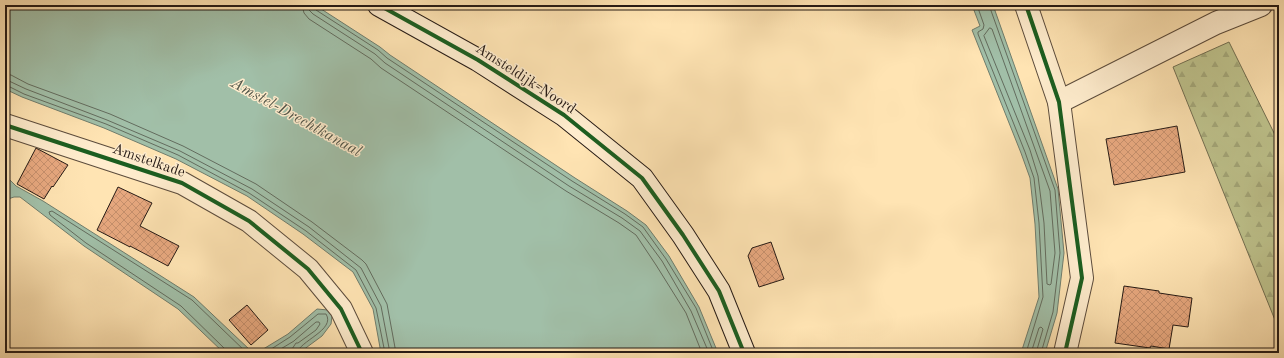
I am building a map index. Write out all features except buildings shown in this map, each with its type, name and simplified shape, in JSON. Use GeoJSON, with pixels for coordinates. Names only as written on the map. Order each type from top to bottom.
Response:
{"type":"FeatureCollection","features":[{"type":"Feature","properties":{"kind":"street","name":"Amsteldijk-Noord"},"geometry":{"type":"LineString","coordinates":[[379,5],[478,60],[564,115],[642,178],[684,235],[719,290],[744,353]]}},
{"type":"Feature","properties":{"kind":"street"},"geometry":{"type":"LineString","coordinates":[[1026,5],[1059,102],[1082,278],[1064,353]]}},
{"type":"Feature","properties":{"kind":"street"},"geometry":{"type":"LineString","coordinates":[[1059,102],[1216,22],[1261,5]]}},
{"type":"Feature","properties":{"kind":"street","name":"Amstelkade"},"geometry":{"type":"LineString","coordinates":[[5,125],[182,183],[249,221],[308,269],[341,308],[362,353]]}},
{"type":"Feature","properties":{"kind":"green space"},"geometry":{"type":"Polygon","coordinates":[[[1229,42],[1279,143],[1279,330],[1173,67],[1229,42]]]}},
{"type":"Feature","properties":{"kind":"water","name":"Amstel-Drechtkanaal"},"geometry":{"type":"Polygon","coordinates":[[[5,5],[315,5],[646,225],[669,256],[699,307],[718,353],[381,353],[373,309],[353,272],[303,234],[247,196],[176,159],[104,128],[22,97],[5,89],[5,5]]]}},
{"type":"Feature","properties":{"kind":"water"},"geometry":{"type":"Polygon","coordinates":[[[972,5],[993,5],[1058,189],[1064,253],[1057,313],[1045,353],[1021,353],[1039,297],[1035,224],[1030,178],[972,30],[980,26],[972,5]]]}},
{"type":"Feature","properties":{"kind":"water"},"geometry":{"type":"Polygon","coordinates":[[[10,180],[16,186],[43,201],[194,297],[250,350],[260,351],[288,334],[317,309],[328,310],[332,316],[331,324],[322,336],[299,353],[224,353],[178,309],[84,246],[20,197],[5,200],[5,183],[10,180]]]}},
{"type":"Feature","properties":{"kind":"cycle path"},"geometry":{"type":"LineString","coordinates":[[379,5],[478,60],[564,115],[642,178],[683,235],[719,291],[744,353]]}},
{"type":"Feature","properties":{"kind":"cycle path"},"geometry":{"type":"LineString","coordinates":[[1026,5],[1059,102],[1082,278],[1065,353]]}},
{"type":"Feature","properties":{"kind":"cycle path"},"geometry":{"type":"LineString","coordinates":[[5,125],[182,183],[249,221],[308,269],[341,309],[362,353]]}}]}
